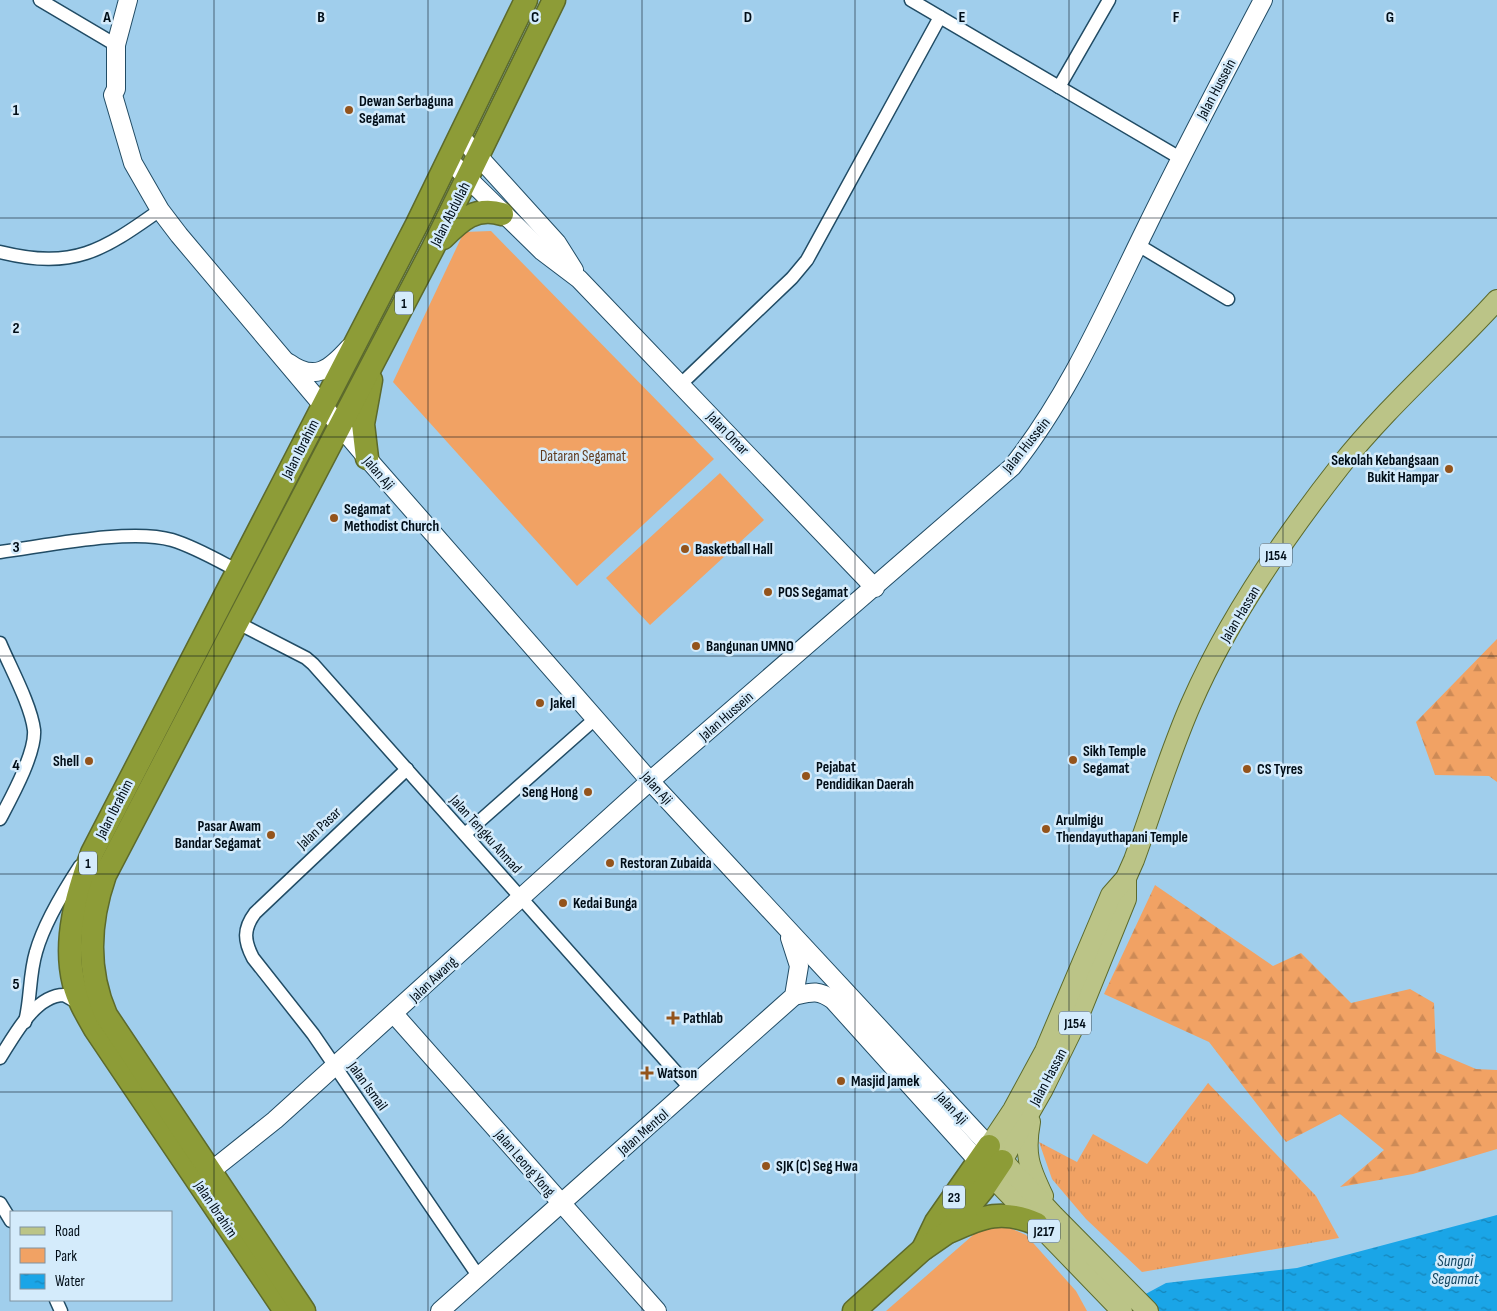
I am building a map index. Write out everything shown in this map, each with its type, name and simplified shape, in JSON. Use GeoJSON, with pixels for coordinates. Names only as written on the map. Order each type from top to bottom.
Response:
{"type":"FeatureCollection","features":[{"type":"Feature","properties":{"kind":"highway","name":"Jalan Abdullah"},"geometry":{"type":"LineString","coordinates":[[322,406],[449,160],[526,0]]}},
{"type":"Feature","properties":{"kind":"highway","name":"Jalan Abdullah"},"geometry":{"type":"LineString","coordinates":[[339,426],[468,179],[554,0]]}},
{"type":"Feature","properties":{"kind":"highway"},"geometry":{"type":"LineString","coordinates":[[433,248],[471,215],[486,210],[502,214]]}},
{"type":"Feature","properties":{"kind":"highway"},"geometry":{"type":"LineString","coordinates":[[367,458],[363,424],[369,386],[380,348]]}},
{"type":"Feature","properties":{"kind":"highway","name":"Jalan Ibrahim"},"geometry":{"type":"LineString","coordinates":[[285,1311],[95,1029],[74,985],[70,937],[82,878],[92,853],[322,406]]}},
{"type":"Feature","properties":{"kind":"highway","name":"Jalan Ibrahim"},"geometry":{"type":"LineString","coordinates":[[304,1311],[106,1015],[95,982],[91,940],[93,918],[105,874],[182,725],[238,623],[339,426]]}},
{"type":"Feature","properties":{"kind":"highway","name":"23"},"geometry":{"type":"LineString","coordinates":[[854,1311],[922,1250],[948,1232],[991,1162]]}},
{"type":"Feature","properties":{"kind":"highway","name":"23"},"geometry":{"type":"LineString","coordinates":[[922,1250],[936,1222],[991,1162]]}},
{"type":"Feature","properties":{"kind":"highway"},"geometry":{"type":"LineString","coordinates":[[948,1232],[973,1221],[991,1216],[1008,1214],[1045,1220]]}},
{"type":"Feature","properties":{"kind":"main road","name":"Jalan Aji"},"geometry":{"type":"LineString","coordinates":[[128,0],[116,45],[116,88],[113,95],[133,163],[160,210],[339,426],[650,781],[787,931],[991,1162]]}},
{"type":"Feature","properties":{"kind":"main road","name":"Jalan Hussein"},"geometry":{"type":"LineString","coordinates":[[650,781],[875,588],[1012,467],[1065,390],[1180,158],[1262,0]]}},
{"type":"Feature","properties":{"kind":"main road","name":"Jalan Omar"},"geometry":{"type":"LineString","coordinates":[[460,136],[480,154],[557,243],[579,279]]}},
{"type":"Feature","properties":{"kind":"main road","name":"Jalan Omar"},"geometry":{"type":"LineString","coordinates":[[449,160],[542,252],[579,279],[875,588]]}},
{"type":"Feature","properties":{"kind":"main road","name":"Jalan Hassan"},"geometry":{"type":"LineString","coordinates":[[991,1162],[1034,1105],[1065,1046],[1107,949],[1126,899],[1126,878],[1192,702],[1234,622],[1302,518],[1347,458],[1497,300]]}},
{"type":"Feature","properties":{"kind":"main road"},"geometry":{"type":"LineString","coordinates":[[280,357],[306,372],[320,372],[332,365],[357,338]]}},
{"type":"Feature","properties":{"kind":"main road","name":"Jalan Awang"},"geometry":{"type":"LineString","coordinates":[[211,1171],[275,1120],[650,781]]}},
{"type":"Feature","properties":{"kind":"main road","name":"Jalan Hassan"},"geometry":{"type":"LineString","coordinates":[[991,1162],[1013,1110],[1045,1051],[1111,895],[1126,878]]}},
{"type":"Feature","properties":{"kind":"main road"},"geometry":{"type":"LineString","coordinates":[[787,931],[799,966],[794,996]]}},
{"type":"Feature","properties":{"kind":"main road","name":"Jalan Aji"},"geometry":{"type":"LineString","coordinates":[[794,996],[813,992],[823,993],[833,1000],[991,1162]]}},
{"type":"Feature","properties":{"kind":"main road","name":"Jalan Mentol"},"geometry":{"type":"LineString","coordinates":[[440,1311],[794,996]]}},
{"type":"Feature","properties":{"kind":"main road","name":"Jalan Leong Yong"},"geometry":{"type":"LineString","coordinates":[[394,1014],[657,1311]]}},
{"type":"Feature","properties":{"kind":"main road"},"geometry":{"type":"LineString","coordinates":[[1034,1105],[1026,1142],[1026,1154],[1045,1220]]}},
{"type":"Feature","properties":{"kind":"main road"},"geometry":{"type":"LineString","coordinates":[[991,1162],[1045,1220]]}},
{"type":"Feature","properties":{"kind":"main road","name":"J217"},"geometry":{"type":"LineString","coordinates":[[1045,1220],[1102,1278]]}},
{"type":"Feature","properties":{"kind":"main road"},"geometry":{"type":"LineString","coordinates":[[1102,1278],[1122,1311]]}},
{"type":"Feature","properties":{"kind":"main road"},"geometry":{"type":"LineString","coordinates":[[1102,1278],[1148,1311]]}},
{"type":"Feature","properties":{"kind":"street"},"geometry":{"type":"LineString","coordinates":[[40,0],[116,45]]}},
{"type":"Feature","properties":{"kind":"street"},"geometry":{"type":"LineString","coordinates":[[911,0],[1180,158]]}},
{"type":"Feature","properties":{"kind":"street"},"geometry":{"type":"LineString","coordinates":[[1059,87],[1109,0]]}},
{"type":"Feature","properties":{"kind":"street"},"geometry":{"type":"LineString","coordinates":[[681,384],[792,278],[807,260],[940,18]]}},
{"type":"Feature","properties":{"kind":"street"},"geometry":{"type":"LineString","coordinates":[[0,252],[39,259],[82,256],[116,241],[160,210]]}},
{"type":"Feature","properties":{"kind":"street"},"geometry":{"type":"LineString","coordinates":[[1138,245],[1228,299]]}},
{"type":"Feature","properties":{"kind":"street"},"geometry":{"type":"LineString","coordinates":[[0,552],[100,539],[155,537],[188,546],[238,571]]}},
{"type":"Feature","properties":{"kind":"street","name":"Jalan Tengku Ahmad"},"geometry":{"type":"LineString","coordinates":[[238,623],[306,658],[691,1089]]}},
{"type":"Feature","properties":{"kind":"street"},"geometry":{"type":"LineString","coordinates":[[0,643],[31,717],[34,731],[24,769],[0,819]]}},
{"type":"Feature","properties":{"kind":"street"},"geometry":{"type":"LineString","coordinates":[[465,834],[596,718]]}},
{"type":"Feature","properties":{"kind":"street","name":"Jalan Pasar"},"geometry":{"type":"LineString","coordinates":[[255,914],[308,860],[407,769]]}},
{"type":"Feature","properties":{"kind":"street"},"geometry":{"type":"LineString","coordinates":[[25,1022],[30,1002],[35,953],[70,880],[84,860],[92,853]]}},
{"type":"Feature","properties":{"kind":"street","name":"Jalan Ismail"},"geometry":{"type":"LineString","coordinates":[[255,914],[248,922],[245,937],[253,958],[313,1034],[386,1138],[479,1278]]}},
{"type":"Feature","properties":{"kind":"street"},"geometry":{"type":"LineString","coordinates":[[1,1056],[40,1003],[56,995],[64,995],[83,1006]]}},
{"type":"Feature","properties":{"kind":"street"},"geometry":{"type":"LineString","coordinates":[[0,1203],[10,1219]]}},
{"type":"Feature","properties":{"kind":"green space","name":"Dataran Segamat"},"geometry":{"type":"Polygon","coordinates":[[[491,231],[714,459],[577,586],[393,382],[464,232],[491,231]]]}},
{"type":"Feature","properties":{"kind":"green space","name":"Basketball Hall"},"geometry":{"type":"Polygon","coordinates":[[[720,473],[764,520],[650,625],[606,578],[720,473]]]}},
{"type":"Feature","properties":{"kind":"green space"},"geometry":{"type":"Polygon","coordinates":[[[1497,639],[1497,782],[1489,776],[1435,775],[1416,722],[1497,639]]]}},
{"type":"Feature","properties":{"kind":"green space"},"geometry":{"type":"Polygon","coordinates":[[[1155,885],[1273,966],[1301,953],[1351,1003],[1410,989],[1434,1003],[1436,1052],[1476,1069],[1497,1070],[1497,1149],[1413,1174],[1340,1187],[1384,1150],[1340,1114],[1286,1142],[1209,1042],[1104,994],[1155,885]]]}},
{"type":"Feature","properties":{"kind":"green space"},"geometry":{"type":"Polygon","coordinates":[[[1208,1083],[1316,1196],[1339,1238],[1142,1272],[1086,1219],[1052,1179],[1039,1142],[1077,1162],[1093,1134],[1147,1164],[1208,1083]]]}},
{"type":"Feature","properties":{"kind":"green space"},"geometry":{"type":"Polygon","coordinates":[[[988,1222],[1001,1224],[1026,1235],[1076,1291],[1087,1311],[886,1311],[988,1222]]]}},
{"type":"Feature","properties":{"kind":"water","name":"Sungai Segamat"},"geometry":{"type":"Polygon","coordinates":[[[1497,1215],[1497,1311],[1114,1311],[1166,1283],[1297,1268],[1497,1215]]]}},
{"type":"Feature","properties":{"kind":"place","name":"Dewan Serbaguna Segamat"},"geometry":{"type":"Point","coordinates":[349,110]}},
{"type":"Feature","properties":{"kind":"place","name":"Sekolah Kebangsaan Bukit Hampar"},"geometry":{"type":"Point","coordinates":[1449,469]}},
{"type":"Feature","properties":{"kind":"place","name":"Segamat Methodist Church"},"geometry":{"type":"Point","coordinates":[334,518]}},
{"type":"Feature","properties":{"kind":"place","name":"Basketball Hall"},"geometry":{"type":"Point","coordinates":[685,549]}},
{"type":"Feature","properties":{"kind":"place","name":"POS Segamat"},"geometry":{"type":"Point","coordinates":[768,592]}},
{"type":"Feature","properties":{"kind":"place","name":"Bangunan UMNO"},"geometry":{"type":"Point","coordinates":[696,646]}},
{"type":"Feature","properties":{"kind":"place","name":"Jakel"},"geometry":{"type":"Point","coordinates":[540,703]}},
{"type":"Feature","properties":{"kind":"place","name":"Sikh Temple Segamat"},"geometry":{"type":"Point","coordinates":[1073,760]}},
{"type":"Feature","properties":{"kind":"place","name":"Shell"},"geometry":{"type":"Point","coordinates":[89,761]}},
{"type":"Feature","properties":{"kind":"place","name":"CS Tyres"},"geometry":{"type":"Point","coordinates":[1247,769]}},
{"type":"Feature","properties":{"kind":"place","name":"Pejabat Pendidikan Daerah"},"geometry":{"type":"Point","coordinates":[806,776]}},
{"type":"Feature","properties":{"kind":"place","name":"Seng Hong"},"geometry":{"type":"Point","coordinates":[588,792]}},
{"type":"Feature","properties":{"kind":"place","name":"Arulmigu Thendayuthapani Temple"},"geometry":{"type":"Point","coordinates":[1046,829]}},
{"type":"Feature","properties":{"kind":"place","name":"Pasar Awam Bandar Segamat"},"geometry":{"type":"Point","coordinates":[271,835]}},
{"type":"Feature","properties":{"kind":"place","name":"Restoran Zubaida"},"geometry":{"type":"Point","coordinates":[610,863]}},
{"type":"Feature","properties":{"kind":"place","name":"Kedai Bunga"},"geometry":{"type":"Point","coordinates":[563,903]}},
{"type":"Feature","properties":{"kind":"place","name":"Pathlab"},"geometry":{"type":"Point","coordinates":[673,1018]}},
{"type":"Feature","properties":{"kind":"place","name":"Watson"},"geometry":{"type":"Point","coordinates":[647,1073]}},
{"type":"Feature","properties":{"kind":"place","name":"Masjid Jamek"},"geometry":{"type":"Point","coordinates":[841,1081]}},
{"type":"Feature","properties":{"kind":"place","name":"SJK (C) Seg Hwa"},"geometry":{"type":"Point","coordinates":[766,1166]}}]}
